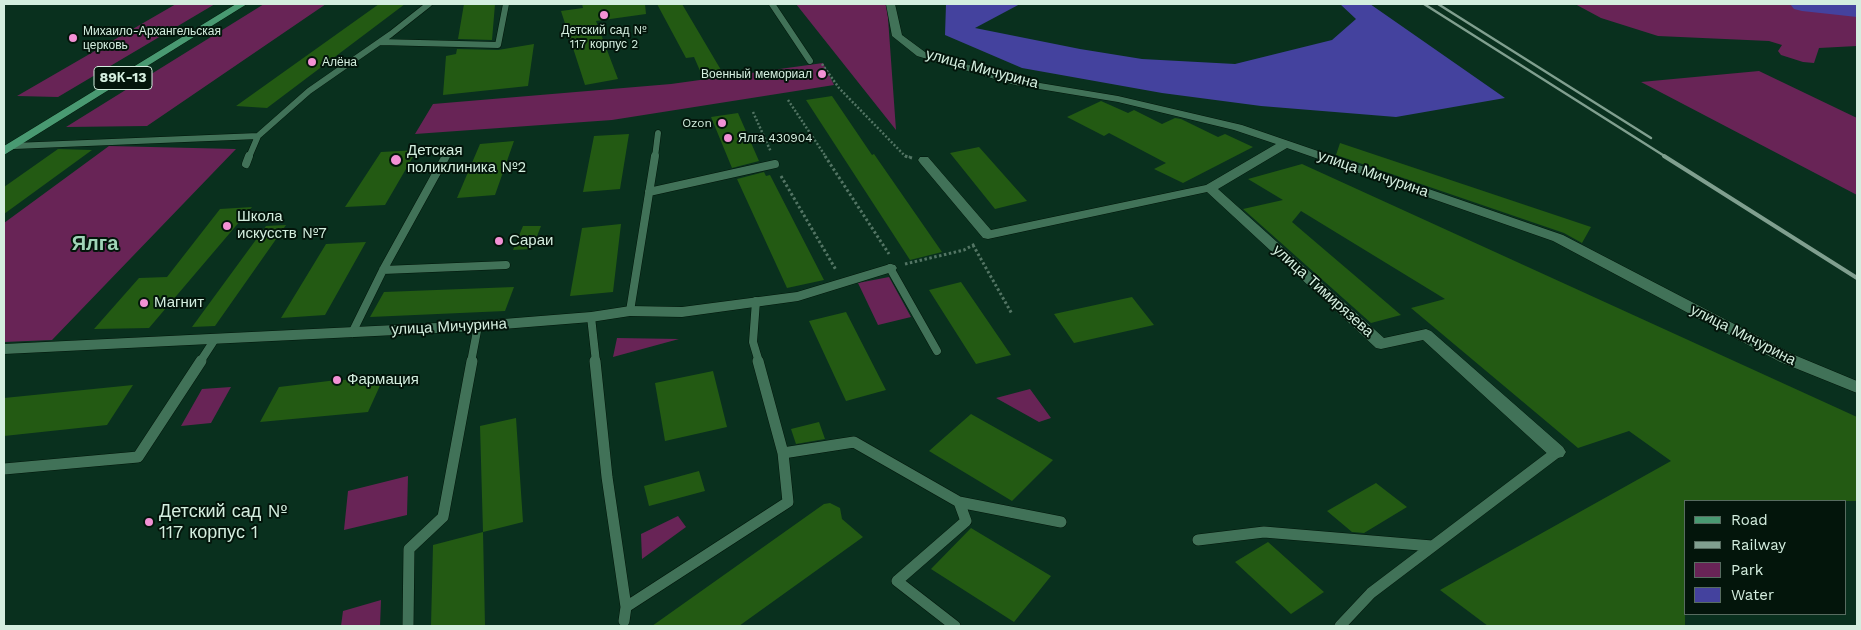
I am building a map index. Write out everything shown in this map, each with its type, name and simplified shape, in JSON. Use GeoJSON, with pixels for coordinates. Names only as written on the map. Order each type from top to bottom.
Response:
{"type":"FeatureCollection","features":[{"type":"Feature","properties":{"kind":"main road","name":"89К-13"},"geometry":{"type":"LineString","coordinates":[[9,148],[242,4]]}},
{"type":"Feature","properties":{"kind":"street","name":"улица Мичурина"},"geometry":{"type":"LineString","coordinates":[[891,4],[897,36],[921,54],[1015,82],[1118,99],[1238,127],[1558,238],[1786,358],[1857,387]]}},
{"type":"Feature","properties":{"kind":"street"},"geometry":{"type":"LineString","coordinates":[[924,160],[988,235],[1210,188],[1285,144]]}},
{"type":"Feature","properties":{"kind":"street","name":"улица Тимирязева"},"geometry":{"type":"LineString","coordinates":[[1210,188],[1380,344],[1426,334],[1557,452]]}},
{"type":"Feature","properties":{"kind":"street","name":"улица Мичурина"},"geometry":{"type":"LineString","coordinates":[[4,349],[478,326],[590,317],[630,311],[682,312],[798,296],[893,267]]}},
{"type":"Feature","properties":{"kind":"lane"},"geometry":{"type":"LineString","coordinates":[[246,164],[258,136],[310,91],[380,42],[429,4]]}},
{"type":"Feature","properties":{"kind":"lane"},"geometry":{"type":"LineString","coordinates":[[380,42],[498,45],[506,4]]}},
{"type":"Feature","properties":{"kind":"lane"},"geometry":{"type":"LineString","coordinates":[[772,4],[810,61]]}},
{"type":"Feature","properties":{"kind":"lane"},"geometry":{"type":"LineString","coordinates":[[630,311],[644,233],[658,134]]}},
{"type":"Feature","properties":{"kind":"lane"},"geometry":{"type":"LineString","coordinates":[[9,148],[258,136]]}},
{"type":"Feature","properties":{"kind":"lane"},"geometry":{"type":"LineString","coordinates":[[352,333],[383,270],[447,155]]}},
{"type":"Feature","properties":{"kind":"lane"},"geometry":{"type":"LineString","coordinates":[[649,192],[775,164]]}},
{"type":"Feature","properties":{"kind":"lane"},"geometry":{"type":"LineString","coordinates":[[383,270],[506,265]]}},
{"type":"Feature","properties":{"kind":"lane"},"geometry":{"type":"LineString","coordinates":[[893,267],[937,352]]}},
{"type":"Feature","properties":{"kind":"lane"},"geometry":{"type":"LineString","coordinates":[[626,607],[788,502],[783,453],[753,342],[756,302]]}},
{"type":"Feature","properties":{"kind":"lane"},"geometry":{"type":"LineString","coordinates":[[590,317],[607,477],[626,607],[624,621]]}},
{"type":"Feature","properties":{"kind":"lane"},"geometry":{"type":"LineString","coordinates":[[408,626],[409,549],[443,517],[478,326]]}},
{"type":"Feature","properties":{"kind":"lane"},"geometry":{"type":"LineString","coordinates":[[4,469],[138,457],[215,339]]}},
{"type":"Feature","properties":{"kind":"lane"},"geometry":{"type":"LineString","coordinates":[[783,453],[854,442],[959,502],[1061,522]]}},
{"type":"Feature","properties":{"kind":"lane"},"geometry":{"type":"LineString","coordinates":[[1340,626],[1371,593],[1557,452]]}},
{"type":"Feature","properties":{"kind":"lane"},"geometry":{"type":"LineString","coordinates":[[955,626],[897,582],[966,520],[959,502]]}},
{"type":"Feature","properties":{"kind":"lane"},"geometry":{"type":"LineString","coordinates":[[1198,540],[1264,532],[1432,546]]}},
{"type":"Feature","properties":{"kind":"path"},"geometry":{"type":"LineString","coordinates":[[818,57],[838,88],[904,156],[924,160]]}},
{"type":"Feature","properties":{"kind":"path"},"geometry":{"type":"LineString","coordinates":[[788,100],[893,267],[964,250],[988,235]]}},
{"type":"Feature","properties":{"kind":"path"},"geometry":{"type":"LineString","coordinates":[[753,112],[775,164],[842,282]]}},
{"type":"Feature","properties":{"kind":"path"},"geometry":{"type":"LineString","coordinates":[[973,245],[1012,314]]}},
{"type":"Feature","properties":{"kind":"green space"},"geometry":{"type":"Polygon","coordinates":[[[176,4],[215,4],[58,97],[17,96],[176,4]]]}},
{"type":"Feature","properties":{"kind":"green space"},"geometry":{"type":"Polygon","coordinates":[[[264,4],[326,4],[147,126],[66,127],[264,4]]]}},
{"type":"Feature","properties":{"kind":"green space"},"geometry":{"type":"Polygon","coordinates":[[[796,4],[887,4],[896,130],[796,4]]]}},
{"type":"Feature","properties":{"kind":"green space"},"geometry":{"type":"Polygon","coordinates":[[[1575,4],[1857,4],[1857,46],[1819,48],[1814,63],[1803,62],[1781,55],[1778,51],[1782,45],[1769,41],[1658,36],[1601,18],[1575,4]]]}},
{"type":"Feature","properties":{"kind":"green space"},"geometry":{"type":"Polygon","coordinates":[[[823,63],[834,85],[612,120],[415,134],[433,104],[671,84],[823,63]]]}},
{"type":"Feature","properties":{"kind":"green space"},"geometry":{"type":"Polygon","coordinates":[[[1759,71],[1857,118],[1857,195],[1641,82],[1759,71]]]}},
{"type":"Feature","properties":{"kind":"green space"},"geometry":{"type":"Polygon","coordinates":[[[109,146],[236,149],[52,340],[4,342],[4,223],[109,146]]]}},
{"type":"Feature","properties":{"kind":"green space"},"geometry":{"type":"Polygon","coordinates":[[[889,277],[911,317],[878,325],[858,283],[889,277]]]}},
{"type":"Feature","properties":{"kind":"green space"},"geometry":{"type":"Polygon","coordinates":[[[617,338],[679,339],[613,357],[617,338]]]}},
{"type":"Feature","properties":{"kind":"green space"},"geometry":{"type":"Polygon","coordinates":[[[231,387],[211,423],[181,426],[202,389],[231,387]]]}},
{"type":"Feature","properties":{"kind":"green space"},"geometry":{"type":"Polygon","coordinates":[[[1030,389],[1051,418],[1039,422],[996,398],[1030,389]]]}},
{"type":"Feature","properties":{"kind":"green space"},"geometry":{"type":"Polygon","coordinates":[[[408,476],[407,515],[344,530],[348,491],[408,476]]]}},
{"type":"Feature","properties":{"kind":"green space"},"geometry":{"type":"Polygon","coordinates":[[[678,516],[686,527],[642,559],[641,534],[678,516]]]}},
{"type":"Feature","properties":{"kind":"green space"},"geometry":{"type":"Polygon","coordinates":[[[381,600],[380,626],[341,626],[343,611],[381,600]]]}},
{"type":"Feature","properties":{"kind":"water"},"geometry":{"type":"Polygon","coordinates":[[[946,4],[1020,4],[975,28],[1142,59],[1235,64],[1332,40],[1356,19],[1340,4],[1370,4],[1505,98],[1396,117],[1261,106],[1162,93],[1022,68],[945,35],[946,4]]]}},
{"type":"Feature","properties":{"kind":"building"},"geometry":{"type":"Polygon","coordinates":[[[379,4],[405,4],[267,108],[236,106],[379,4]]]}},
{"type":"Feature","properties":{"kind":"building"},"geometry":{"type":"Polygon","coordinates":[[[464,4],[495,4],[492,40],[458,39],[464,4]]]}},
{"type":"Feature","properties":{"kind":"building"},"geometry":{"type":"Polygon","coordinates":[[[582,4],[645,4],[646,14],[596,21],[618,79],[585,85],[561,11],[583,8],[582,4]]]}},
{"type":"Feature","properties":{"kind":"building"},"geometry":{"type":"Polygon","coordinates":[[[657,4],[682,4],[721,70],[701,73],[694,57],[686,58],[657,4]]]}},
{"type":"Feature","properties":{"kind":"building"},"geometry":{"type":"Polygon","coordinates":[[[534,44],[528,86],[443,95],[446,56],[456,54],[457,49],[498,50],[534,44]]]}},
{"type":"Feature","properties":{"kind":"building"},"geometry":{"type":"Polygon","coordinates":[[[832,96],[942,252],[910,260],[806,100],[832,96]]]}},
{"type":"Feature","properties":{"kind":"building"},"geometry":{"type":"Polygon","coordinates":[[[1101,101],[1128,113],[1134,110],[1162,124],[1175,118],[1181,119],[1218,137],[1225,134],[1253,147],[1183,183],[1154,169],[1166,163],[1109,133],[1104,136],[1067,117],[1101,101]]]}},
{"type":"Feature","properties":{"kind":"building"},"geometry":{"type":"Polygon","coordinates":[[[738,113],[759,161],[732,168],[711,117],[738,113]]]}},
{"type":"Feature","properties":{"kind":"building"},"geometry":{"type":"Polygon","coordinates":[[[629,134],[620,189],[583,192],[594,136],[629,134]]]}},
{"type":"Feature","properties":{"kind":"building"},"geometry":{"type":"Polygon","coordinates":[[[514,141],[495,195],[457,198],[480,144],[514,141]]]}},
{"type":"Feature","properties":{"kind":"building"},"geometry":{"type":"Polygon","coordinates":[[[1340,143],[1591,227],[1582,243],[1564,233],[1336,155],[1340,143]]]}},
{"type":"Feature","properties":{"kind":"building"},"geometry":{"type":"Polygon","coordinates":[[[979,147],[1027,201],[995,209],[950,153],[979,147]]]}},
{"type":"Feature","properties":{"kind":"building"},"geometry":{"type":"Polygon","coordinates":[[[58,149],[92,150],[4,214],[4,187],[58,149]]]}},
{"type":"Feature","properties":{"kind":"building"},"geometry":{"type":"Polygon","coordinates":[[[417,150],[385,205],[345,207],[381,152],[417,150]]]}},
{"type":"Feature","properties":{"kind":"building"},"geometry":{"type":"Polygon","coordinates":[[[1302,164],[1857,417],[1857,501],[1684,500],[1685,626],[1488,626],[1440,590],[1671,461],[1629,431],[1578,448],[1411,308],[1445,299],[1301,211],[1292,222],[1401,315],[1371,323],[1243,209],[1283,200],[1248,179],[1302,164]]]}},
{"type":"Feature","properties":{"kind":"building"},"geometry":{"type":"Polygon","coordinates":[[[764,172],[766,176],[770,175],[824,280],[787,288],[737,179],[764,172]]]}},
{"type":"Feature","properties":{"kind":"building"},"geometry":{"type":"Polygon","coordinates":[[[252,207],[149,328],[94,329],[139,278],[167,277],[220,209],[252,207]]]}},
{"type":"Feature","properties":{"kind":"building"},"geometry":{"type":"Polygon","coordinates":[[[621,224],[613,292],[570,296],[582,228],[621,224]]]}},
{"type":"Feature","properties":{"kind":"building"},"geometry":{"type":"Polygon","coordinates":[[[286,225],[215,326],[192,327],[266,226],[286,225]]]}},
{"type":"Feature","properties":{"kind":"building"},"geometry":{"type":"Polygon","coordinates":[[[523,226],[541,226],[532,249],[513,250],[523,226]]]}},
{"type":"Feature","properties":{"kind":"building"},"geometry":{"type":"Polygon","coordinates":[[[366,242],[325,315],[281,318],[326,244],[366,242]]]}},
{"type":"Feature","properties":{"kind":"building"},"geometry":{"type":"Polygon","coordinates":[[[961,282],[1011,355],[976,364],[929,290],[961,282]]]}},
{"type":"Feature","properties":{"kind":"building"},"geometry":{"type":"Polygon","coordinates":[[[514,287],[505,311],[370,317],[384,292],[514,287]]]}},
{"type":"Feature","properties":{"kind":"building"},"geometry":{"type":"Polygon","coordinates":[[[1132,297],[1154,325],[1074,343],[1054,314],[1132,297]]]}},
{"type":"Feature","properties":{"kind":"building"},"geometry":{"type":"Polygon","coordinates":[[[846,312],[886,390],[846,401],[809,321],[846,312]]]}},
{"type":"Feature","properties":{"kind":"building"},"geometry":{"type":"Polygon","coordinates":[[[713,371],[727,427],[665,441],[655,383],[713,371]]]}},
{"type":"Feature","properties":{"kind":"building"},"geometry":{"type":"Polygon","coordinates":[[[383,379],[368,412],[260,422],[279,387],[337,380],[383,379]]]}},
{"type":"Feature","properties":{"kind":"building"},"geometry":{"type":"Polygon","coordinates":[[[133,385],[107,425],[4,436],[4,398],[133,385]]]}},
{"type":"Feature","properties":{"kind":"building"},"geometry":{"type":"Polygon","coordinates":[[[971,414],[1053,460],[1012,501],[929,451],[971,414]]]}},
{"type":"Feature","properties":{"kind":"building"},"geometry":{"type":"Polygon","coordinates":[[[516,418],[523,522],[483,532],[480,426],[516,418]]]}},
{"type":"Feature","properties":{"kind":"building"},"geometry":{"type":"Polygon","coordinates":[[[819,422],[825,439],[796,444],[791,429],[819,422]]]}},
{"type":"Feature","properties":{"kind":"building"},"geometry":{"type":"Polygon","coordinates":[[[699,471],[705,491],[649,506],[644,486],[699,471]]]}},
{"type":"Feature","properties":{"kind":"building"},"geometry":{"type":"Polygon","coordinates":[[[1376,483],[1407,507],[1364,533],[1352,532],[1327,511],[1376,483]]]}},
{"type":"Feature","properties":{"kind":"building"},"geometry":{"type":"Polygon","coordinates":[[[830,503],[840,508],[842,519],[863,537],[739,626],[652,626],[824,504],[830,503]]]}},
{"type":"Feature","properties":{"kind":"building"},"geometry":{"type":"Polygon","coordinates":[[[971,528],[1051,576],[1014,622],[931,569],[971,528]]]}},
{"type":"Feature","properties":{"kind":"building"},"geometry":{"type":"Polygon","coordinates":[[[483,532],[485,626],[431,626],[433,545],[483,532]]]}},
{"type":"Feature","properties":{"kind":"building"},"geometry":{"type":"Polygon","coordinates":[[[1268,542],[1324,592],[1291,614],[1235,562],[1268,542]]]}},
{"type":"Feature","properties":{"kind":"waterway"},"geometry":{"type":"LineString","coordinates":[[1802,4],[1857,10]]}},
{"type":"Feature","properties":{"kind":"railway"},"geometry":{"type":"LineString","coordinates":[[1424,4],[1666,157]]}},
{"type":"Feature","properties":{"kind":"railway"},"geometry":{"type":"LineString","coordinates":[[1438,4],[1651,138]]}},
{"type":"Feature","properties":{"kind":"railway"},"geometry":{"type":"LineString","coordinates":[[1664,156],[1857,278]]}},
{"type":"Feature","properties":{"kind":"place","name":"Детский сад № 117 корпус 2"},"geometry":{"type":"Point","coordinates":[604,15]}},
{"type":"Feature","properties":{"kind":"place","name":"Михаило-Архангельская церковь"},"geometry":{"type":"Point","coordinates":[73,38]}},
{"type":"Feature","properties":{"kind":"place","name":"Алёна"},"geometry":{"type":"Point","coordinates":[312,62]}},
{"type":"Feature","properties":{"kind":"place","name":"Военный мемориал"},"geometry":{"type":"Point","coordinates":[822,74]}},
{"type":"Feature","properties":{"kind":"place","name":"Ozon"},"geometry":{"type":"Point","coordinates":[722,123]}},
{"type":"Feature","properties":{"kind":"place","name":"Ялга 430904"},"geometry":{"type":"Point","coordinates":[728,138]}},
{"type":"Feature","properties":{"kind":"place","name":"Детская поликлиника №2"},"geometry":{"type":"Point","coordinates":[396,160]}},
{"type":"Feature","properties":{"kind":"place","name":"Школа искусств №7"},"geometry":{"type":"Point","coordinates":[227,226]}},
{"type":"Feature","properties":{"kind":"place","name":"Сараи"},"geometry":{"type":"Point","coordinates":[499,241]}},
{"type":"Feature","properties":{"kind":"place","name":"Магнит"},"geometry":{"type":"Point","coordinates":[144,303]}},
{"type":"Feature","properties":{"kind":"place","name":"Фармация"},"geometry":{"type":"Point","coordinates":[337,380]}},
{"type":"Feature","properties":{"kind":"place","name":"Детский сад № 117 корпус 1"},"geometry":{"type":"Point","coordinates":[149,522]}},
{"type":"Feature","properties":{"kind":"district","name":"Ялга"},"geometry":{"type":"Point","coordinates":[95,244]}}]}
